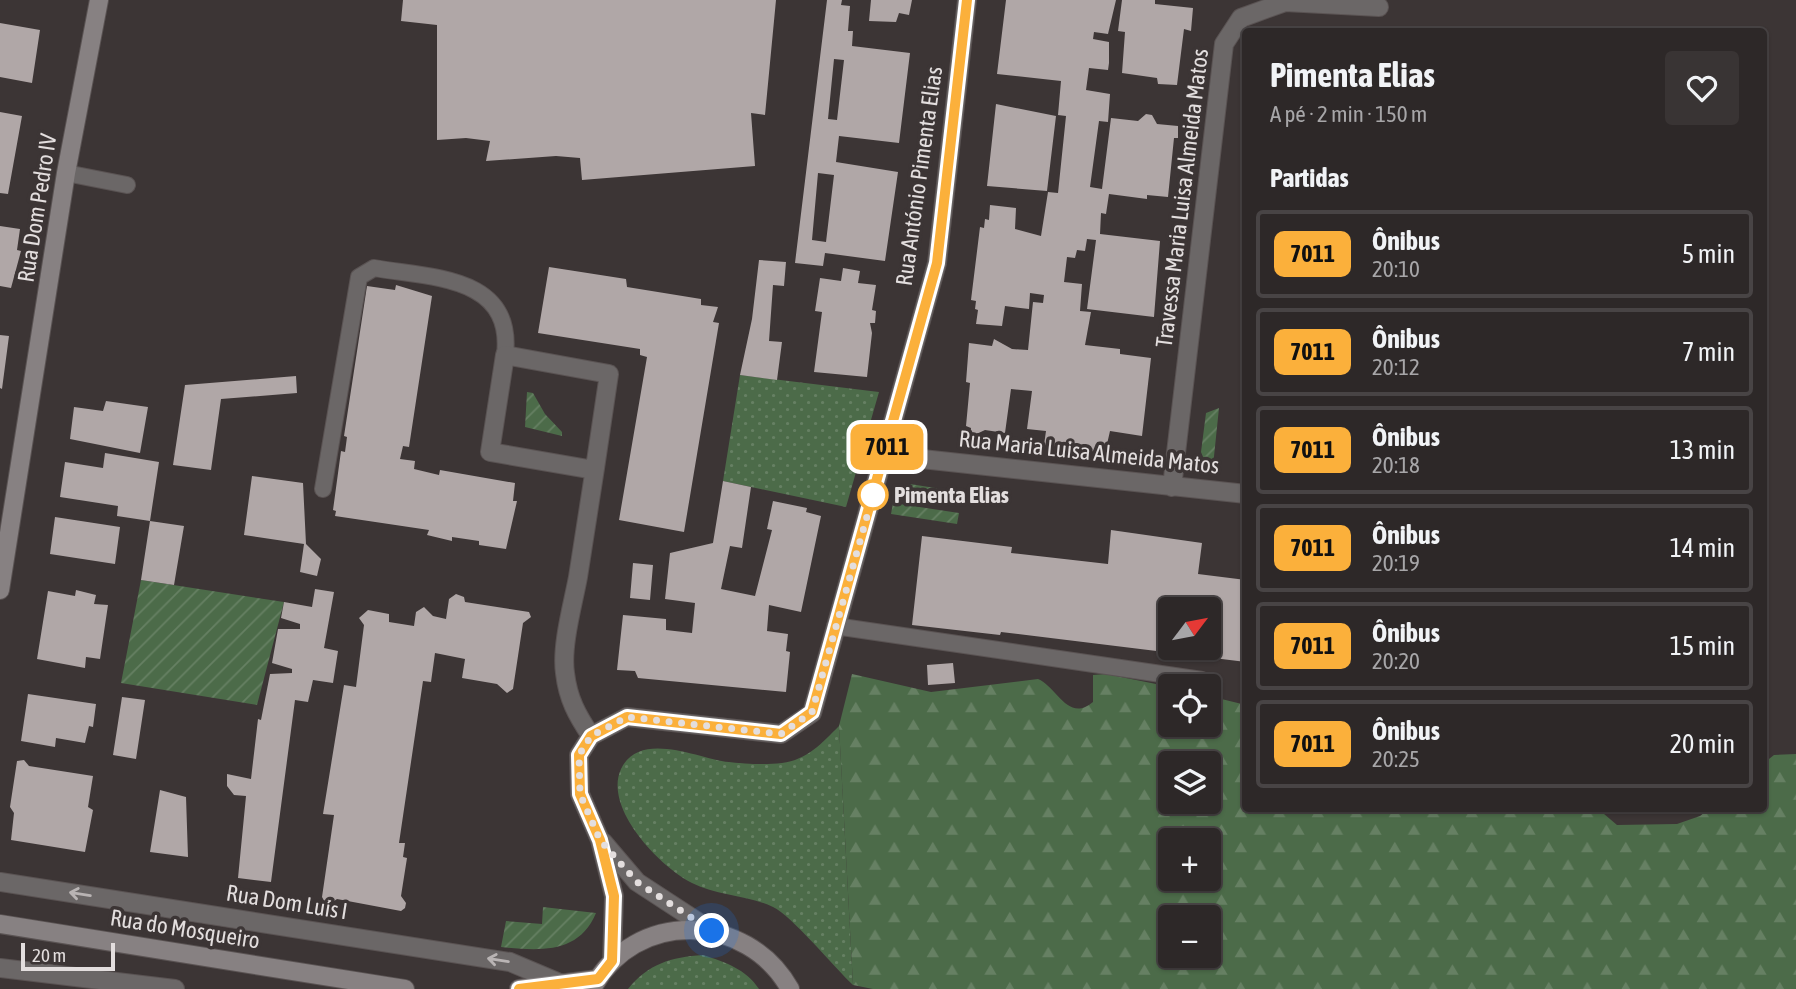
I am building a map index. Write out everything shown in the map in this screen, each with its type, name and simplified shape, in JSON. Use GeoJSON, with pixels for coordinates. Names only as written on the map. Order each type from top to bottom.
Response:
{"type":"FeatureCollection","features":[{"type":"Feature","properties":{"kind":"main road","name":"Rua Dom Pedro IV"},"geometry":{"type":"LineString","coordinates":[[0,590],[66,173],[99,0]]}},
{"type":"Feature","properties":{"kind":"main road","name":"Rua do Mosqueiro"},"geometry":{"type":"LineString","coordinates":[[0,924],[405,989]]}},
{"type":"Feature","properties":{"kind":"main road"},"geometry":{"type":"LineString","coordinates":[[519,989],[562,984],[595,984],[612,961],[628,947],[658,934],[690,928],[712,931],[752,947],[770,961],[790,989]]}},
{"type":"Feature","properties":{"kind":"street","name":"Rua António Pimenta Elias"},"geometry":{"type":"LineString","coordinates":[[591,736],[627,717],[781,734],[812,712],[937,263],[967,0]]}},
{"type":"Feature","properties":{"kind":"street","name":"Travessa Maria Luisa Almeida Matos"},"geometry":{"type":"LineString","coordinates":[[1172,486],[1224,44],[1241,18],[1285,2],[1379,7]]}},
{"type":"Feature","properties":{"kind":"street"},"geometry":{"type":"LineString","coordinates":[[594,470],[490,452],[505,355],[609,374],[564,669],[570,704],[591,736],[579,755],[580,794],[600,840],[614,896],[612,961]]}},
{"type":"Feature","properties":{"kind":"street","name":"Rua Maria Luisa Almeida Matos"},"geometry":{"type":"LineString","coordinates":[[885,455],[1242,494]]}},
{"type":"Feature","properties":{"kind":"street"},"geometry":{"type":"LineString","coordinates":[[600,840],[637,882],[712,931]]}},
{"type":"Feature","properties":{"kind":"street","name":"Rua Dom Luís I"},"geometry":{"type":"LineString","coordinates":[[0,882],[510,962],[562,984]]}},
{"type":"Feature","properties":{"kind":"street"},"geometry":{"type":"LineString","coordinates":[[7,969],[22,989]]}},
{"type":"Feature","properties":{"kind":"street"},"geometry":{"type":"LineString","coordinates":[[7,969],[175,989]]}},
{"type":"Feature","properties":{"kind":"lane"},"geometry":{"type":"LineString","coordinates":[[66,173],[127,185]]}},
{"type":"Feature","properties":{"kind":"lane"},"geometry":{"type":"LineString","coordinates":[[323,489],[359,277],[374,268],[466,284],[490,299],[504,321],[507,337],[505,355]]}},
{"type":"Feature","properties":{"kind":"lane"},"geometry":{"type":"LineString","coordinates":[[835,626],[1161,674]]}},
{"type":"Feature","properties":{"kind":"green space"},"geometry":{"type":"Polygon","coordinates":[[[740,375],[879,392],[846,507],[723,481],[740,375]]]}},
{"type":"Feature","properties":{"kind":"green space"},"geometry":{"type":"Polygon","coordinates":[[[527,392],[533,393],[545,414],[562,432],[562,436],[525,427],[527,392]]]}},
{"type":"Feature","properties":{"kind":"green space"},"geometry":{"type":"Polygon","coordinates":[[[1219,408],[1213,466],[1206,464],[1201,452],[1206,413],[1219,408]]]}},
{"type":"Feature","properties":{"kind":"green space"},"geometry":{"type":"Polygon","coordinates":[[[910,484],[954,491],[957,503],[896,494],[910,484]]]}},
{"type":"Feature","properties":{"kind":"green space"},"geometry":{"type":"Polygon","coordinates":[[[893,503],[959,513],[957,524],[891,514],[893,503]]]}},
{"type":"Feature","properties":{"kind":"green space"},"geometry":{"type":"Polygon","coordinates":[[[141,580],[284,602],[257,705],[121,683],[141,580]]]}},
{"type":"Feature","properties":{"kind":"green space"},"geometry":{"type":"Polygon","coordinates":[[[852,674],[931,692],[1038,679],[1063,701],[1077,708],[1093,702],[1093,675],[1106,674],[1158,684],[1158,737],[1221,737],[1221,699],[1242,704],[1242,812],[1602,812],[1617,825],[1677,824],[1705,812],[1767,812],[1767,761],[1774,755],[1796,754],[1796,989],[873,989],[853,985],[839,726],[852,674]]]}},
{"type":"Feature","properties":{"kind":"green space"},"geometry":{"type":"Polygon","coordinates":[[[839,726],[853,985],[781,912],[763,903],[712,891],[692,883],[665,864],[638,835],[627,818],[620,801],[618,784],[621,769],[630,757],[642,751],[671,749],[717,760],[782,763],[807,754],[839,726]]]}},
{"type":"Feature","properties":{"kind":"green space"},"geometry":{"type":"Polygon","coordinates":[[[543,907],[596,913],[589,926],[569,943],[544,949],[501,947],[506,921],[542,924],[543,907]]]}},
{"type":"Feature","properties":{"kind":"green space"},"geometry":{"type":"Polygon","coordinates":[[[703,955],[741,971],[759,989],[628,989],[644,973],[661,963],[703,955]]]}},
{"type":"Feature","properties":{"kind":"building"},"geometry":{"type":"Polygon","coordinates":[[[403,0],[776,0],[765,115],[751,113],[755,166],[582,180],[580,158],[556,156],[486,161],[490,141],[466,138],[437,140],[437,25],[401,21],[403,0]]]}},
{"type":"Feature","properties":{"kind":"building"},"geometry":{"type":"Polygon","coordinates":[[[827,0],[842,0],[841,5],[850,6],[848,31],[853,31],[852,46],[910,53],[899,143],[839,136],[836,162],[898,172],[885,261],[825,253],[823,266],[795,263],[827,0]],[[834,59],[828,119],[837,120],[844,60],[834,59]],[[818,173],[812,240],[826,242],[834,175],[818,173]]]}},
{"type":"Feature","properties":{"kind":"building"},"geometry":{"type":"Polygon","coordinates":[[[871,0],[912,0],[909,15],[899,13],[896,22],[869,21],[871,0]]]}},
{"type":"Feature","properties":{"kind":"building"},"geometry":{"type":"Polygon","coordinates":[[[1006,0],[1116,0],[1108,34],[1094,32],[1093,39],[1109,42],[1109,63],[1108,70],[1089,68],[1086,90],[1110,94],[1108,122],[1099,121],[1090,187],[1102,189],[1111,118],[1138,121],[1146,114],[1152,115],[1157,124],[1178,126],[1178,138],[1174,138],[1168,197],[1147,195],[1147,199],[1109,194],[1106,214],[1101,213],[1100,234],[1160,241],[1154,317],[1087,309],[1096,240],[1087,239],[1085,251],[1077,250],[1075,258],[1067,257],[1064,282],[1082,284],[1080,311],[1091,312],[1085,345],[1120,349],[1120,354],[1151,358],[1142,436],[1110,431],[1105,453],[1044,445],[1046,431],[1027,429],[1032,391],[1011,389],[1005,433],[985,430],[970,437],[971,428],[966,426],[970,383],[966,382],[969,343],[992,346],[994,339],[1012,349],[1028,350],[1033,302],[1043,303],[1044,295],[1030,293],[1029,309],[1005,306],[1002,326],[976,324],[978,310],[975,309],[976,301],[971,300],[980,227],[984,228],[985,219],[989,220],[990,205],[1016,208],[1015,229],[1041,236],[1048,192],[1058,193],[1066,116],[1058,115],[1061,81],[997,74],[1006,0]]]}},
{"type":"Feature","properties":{"kind":"building"},"geometry":{"type":"Polygon","coordinates":[[[1122,0],[1155,0],[1155,4],[1193,8],[1191,31],[1184,29],[1177,85],[1158,84],[1157,78],[1122,73],[1125,32],[1118,31],[1122,0]]]}},
{"type":"Feature","properties":{"kind":"building"},"geometry":{"type":"Polygon","coordinates":[[[0,23],[40,30],[32,83],[0,77],[0,23]]]}},
{"type":"Feature","properties":{"kind":"building"},"geometry":{"type":"Polygon","coordinates":[[[996,104],[1056,116],[1047,191],[987,186],[996,104]]]}},
{"type":"Feature","properties":{"kind":"building"},"geometry":{"type":"Polygon","coordinates":[[[0,112],[22,116],[8,194],[0,193],[0,112]]]}},
{"type":"Feature","properties":{"kind":"building"},"geometry":{"type":"Polygon","coordinates":[[[0,226],[20,229],[17,250],[21,251],[11,288],[0,286],[0,226]]]}},
{"type":"Feature","properties":{"kind":"building"},"geometry":{"type":"Polygon","coordinates":[[[759,260],[786,262],[784,286],[773,285],[769,341],[782,342],[777,380],[740,375],[752,319],[759,260]]]}},
{"type":"Feature","properties":{"kind":"building"},"geometry":{"type":"Polygon","coordinates":[[[549,267],[626,279],[627,287],[701,299],[701,305],[718,307],[713,322],[719,323],[684,532],[619,520],[647,357],[640,355],[640,349],[538,333],[549,267]]]}},
{"type":"Feature","properties":{"kind":"building"},"geometry":{"type":"Polygon","coordinates":[[[843,268],[860,271],[858,283],[876,285],[872,310],[876,311],[875,323],[870,323],[872,333],[867,377],[814,372],[822,312],[815,311],[820,278],[841,281],[843,268]]]}},
{"type":"Feature","properties":{"kind":"building"},"geometry":{"type":"Polygon","coordinates":[[[396,285],[432,296],[409,447],[403,446],[400,459],[415,461],[414,469],[439,475],[440,470],[515,483],[513,501],[517,501],[506,549],[479,545],[479,541],[452,537],[452,541],[427,535],[429,530],[335,516],[336,511],[333,510],[341,451],[345,452],[347,437],[344,436],[367,286],[395,290],[396,285]]]}},
{"type":"Feature","properties":{"kind":"building"},"geometry":{"type":"Polygon","coordinates":[[[0,335],[9,336],[2,389],[0,388],[0,335]]]}},
{"type":"Feature","properties":{"kind":"building"},"geometry":{"type":"Polygon","coordinates":[[[296,376],[297,393],[221,399],[211,470],[173,465],[185,385],[296,376]]]}},
{"type":"Feature","properties":{"kind":"building"},"geometry":{"type":"Polygon","coordinates":[[[106,401],[148,407],[140,453],[70,439],[74,407],[103,411],[106,401]]]}},
{"type":"Feature","properties":{"kind":"building"},"geometry":{"type":"Polygon","coordinates":[[[105,453],[159,462],[150,521],[117,516],[118,506],[60,497],[65,462],[103,468],[105,453]]]}},
{"type":"Feature","properties":{"kind":"building"},"geometry":{"type":"Polygon","coordinates":[[[252,476],[303,483],[306,544],[321,559],[317,576],[300,572],[304,544],[244,535],[252,476]]]}},
{"type":"Feature","properties":{"kind":"building"},"geometry":{"type":"Polygon","coordinates":[[[723,481],[751,487],[742,548],[730,546],[721,589],[755,596],[772,530],[767,529],[773,501],[807,508],[806,512],[821,516],[801,612],[769,605],[767,631],[788,634],[786,651],[790,652],[786,692],[638,678],[635,671],[617,670],[623,615],[666,619],[666,630],[692,633],[695,603],[665,599],[670,553],[713,543],[723,481]]]}},
{"type":"Feature","properties":{"kind":"building"},"geometry":{"type":"Polygon","coordinates":[[[55,517],[120,527],[115,564],[50,554],[55,517]]]}},
{"type":"Feature","properties":{"kind":"building"},"geometry":{"type":"Polygon","coordinates":[[[150,521],[184,526],[174,585],[141,580],[150,521]]]}},
{"type":"Feature","properties":{"kind":"building"},"geometry":{"type":"Polygon","coordinates":[[[1111,530],[1202,543],[1198,574],[1242,580],[1242,662],[1222,659],[1222,597],[1158,597],[1158,651],[1001,632],[1000,635],[912,625],[922,536],[1012,547],[1011,553],[1108,564],[1111,530]]]}},
{"type":"Feature","properties":{"kind":"building"},"geometry":{"type":"Polygon","coordinates":[[[633,563],[653,565],[650,600],[630,598],[633,563]]]}},
{"type":"Feature","properties":{"kind":"building"},"geometry":{"type":"Polygon","coordinates":[[[315,589],[334,592],[324,648],[338,651],[333,683],[313,680],[308,702],[295,700],[271,882],[238,878],[246,796],[234,795],[227,786],[227,774],[251,779],[258,719],[261,720],[270,674],[292,673],[292,669],[272,663],[278,629],[300,629],[300,624],[281,618],[284,602],[312,607],[315,589]]]}},
{"type":"Feature","properties":{"kind":"building"},"geometry":{"type":"Polygon","coordinates":[[[76,590],[96,595],[94,604],[108,605],[100,659],[86,657],[85,668],[37,659],[48,591],[75,596],[76,590]]]}},
{"type":"Feature","properties":{"kind":"building"},"geometry":{"type":"Polygon","coordinates":[[[456,594],[464,597],[465,602],[529,612],[531,617],[523,623],[513,689],[507,693],[497,684],[462,678],[465,659],[435,653],[431,682],[423,681],[399,843],[405,843],[403,857],[407,858],[401,896],[406,903],[405,908],[401,911],[337,899],[327,906],[322,897],[334,815],[323,814],[344,685],[356,687],[364,625],[359,618],[368,610],[389,614],[389,622],[414,626],[416,612],[424,607],[433,616],[446,619],[449,599],[456,594]]]}},
{"type":"Feature","properties":{"kind":"building"},"geometry":{"type":"Polygon","coordinates":[[[953,663],[955,683],[928,685],[927,665],[953,663]]]}},
{"type":"Feature","properties":{"kind":"building"},"geometry":{"type":"Polygon","coordinates":[[[28,694],[96,704],[93,727],[89,726],[85,743],[56,738],[55,747],[21,741],[28,694]]]}},
{"type":"Feature","properties":{"kind":"building"},"geometry":{"type":"Polygon","coordinates":[[[122,697],[145,700],[136,759],[113,755],[122,697]]]}},
{"type":"Feature","properties":{"kind":"building"},"geometry":{"type":"Polygon","coordinates":[[[24,760],[29,766],[93,776],[88,807],[93,810],[85,852],[11,840],[14,813],[10,807],[17,761],[24,760]]]}},
{"type":"Feature","properties":{"kind":"building"},"geometry":{"type":"Polygon","coordinates":[[[160,790],[186,797],[188,857],[150,852],[160,790]]]}},
{"type":"Feature","properties":{"kind":"bus line","name":"7011"},"geometry":{"type":"LineString","coordinates":[[519,989],[598,979],[612,961],[614,896],[600,840],[580,794],[579,755],[591,736],[627,717],[781,734],[812,712],[937,263],[967,0]]}},
{"type":"Feature","properties":{"kind":"place","name":"Pimenta Elias"},"geometry":{"type":"Point","coordinates":[873,495]}},
{"type":"Feature","properties":{"kind":"route"},"geometry":{"type":"LineString","coordinates":[[712,931],[637,882],[600,840],[580,794],[579,755],[591,736],[627,717],[781,734],[812,712],[873,495]]}}]}
